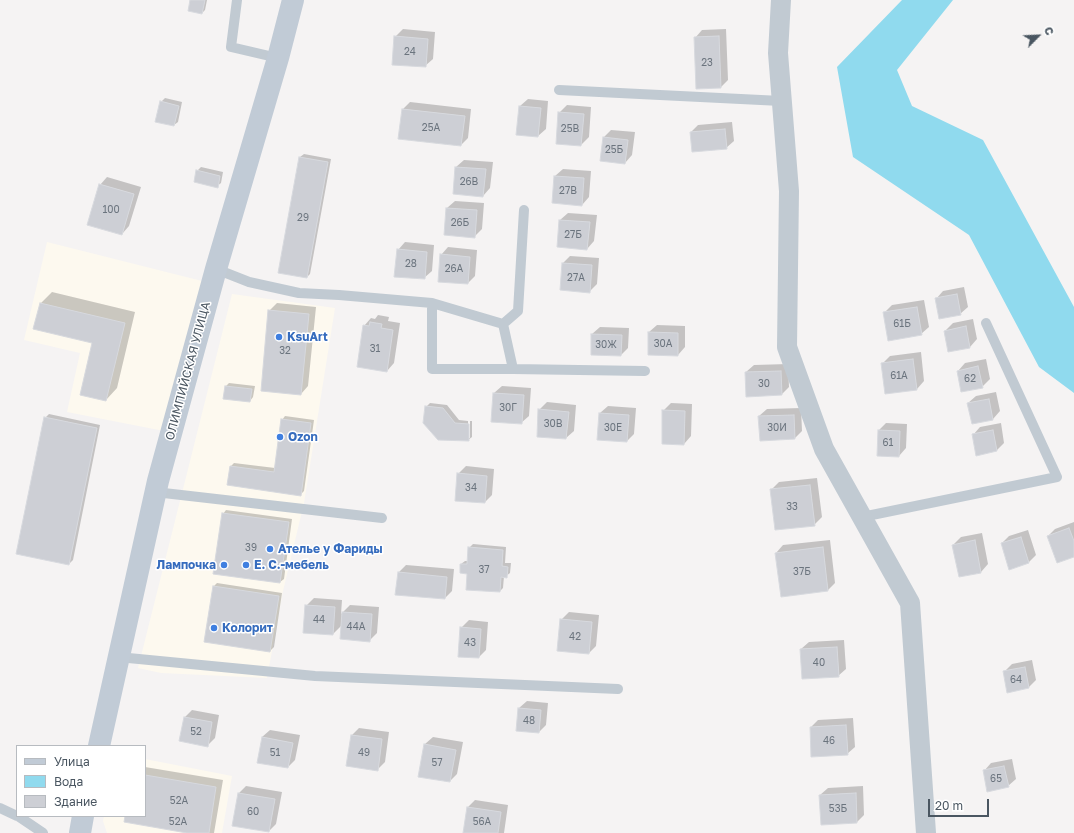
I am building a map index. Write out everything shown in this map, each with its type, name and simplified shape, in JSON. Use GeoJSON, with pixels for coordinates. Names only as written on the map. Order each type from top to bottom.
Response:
{"type":"FeatureCollection","features":[{"type":"Feature","properties":{"kind":"street","name":"ОЛИМПИЙСКАЯ УЛИЦА"},"geometry":{"type":"LineString","coordinates":[[99,745],[156,492],[216,269],[278,58],[293,0]]}},
{"type":"Feature","properties":{"kind":"street"},"geometry":{"type":"LineString","coordinates":[[781,0],[778,53],[788,191],[787,347],[824,449],[910,603],[926,833]]}},
{"type":"Feature","properties":{"kind":"street"},"geometry":{"type":"LineString","coordinates":[[80,833],[83,817]]}},
{"type":"Feature","properties":{"kind":"lane"},"geometry":{"type":"LineString","coordinates":[[237,0],[231,47],[278,58]]}},
{"type":"Feature","properties":{"kind":"lane"},"geometry":{"type":"LineString","coordinates":[[559,90],[781,101]]}},
{"type":"Feature","properties":{"kind":"lane"},"geometry":{"type":"LineString","coordinates":[[503,324],[518,311],[524,210]]}},
{"type":"Feature","properties":{"kind":"lane"},"geometry":{"type":"LineString","coordinates":[[216,269],[249,282],[299,293],[432,303],[503,324]]}},
{"type":"Feature","properties":{"kind":"lane"},"geometry":{"type":"LineString","coordinates":[[432,303],[432,369],[646,371]]}},
{"type":"Feature","properties":{"kind":"lane"},"geometry":{"type":"LineString","coordinates":[[862,517],[1057,477],[986,323]]}},
{"type":"Feature","properties":{"kind":"lane"},"geometry":{"type":"LineString","coordinates":[[503,324],[513,369]]}},
{"type":"Feature","properties":{"kind":"lane"},"geometry":{"type":"LineString","coordinates":[[156,492],[382,518]]}},
{"type":"Feature","properties":{"kind":"lane"},"geometry":{"type":"LineString","coordinates":[[118,657],[315,676],[618,689]]}},
{"type":"Feature","properties":{"kind":"lane"},"geometry":{"type":"LineString","coordinates":[[0,808],[16,816]]}},
{"type":"Feature","properties":{"kind":"lane"},"geometry":{"type":"LineString","coordinates":[[19,817],[43,833]]}},
{"type":"Feature","properties":{"kind":"shaded area"},"geometry":{"type":"Polygon","coordinates":[[[47,242],[206,282],[164,431],[67,412],[80,353],[24,340],[47,242]]]}},
{"type":"Feature","properties":{"kind":"shaded area"},"geometry":{"type":"Polygon","coordinates":[[[232,294],[335,308],[304,503],[283,591],[267,678],[161,673],[138,668],[232,294]]]}},
{"type":"Feature","properties":{"kind":"shaded area"},"geometry":{"type":"Polygon","coordinates":[[[146,759],[232,776],[222,833],[107,833],[103,821],[104,817],[146,817],[146,759]]]}},
{"type":"Feature","properties":{"kind":"water"},"geometry":{"type":"Polygon","coordinates":[[[902,0],[953,0],[897,70],[912,106],[983,140],[1074,307],[1074,393],[1039,367],[969,235],[853,157],[837,67],[902,0]]]}},
{"type":"Feature","properties":{"kind":"building"},"geometry":{"type":"Polygon","coordinates":[[[190,0],[205,0],[202,14],[188,11],[190,0]]]}},
{"type":"Feature","properties":{"kind":"building"},"geometry":{"type":"Polygon","coordinates":[[[394,36],[428,39],[426,67],[392,65],[394,36]]]}},
{"type":"Feature","properties":{"kind":"building"},"geometry":{"type":"Polygon","coordinates":[[[719,36],[721,88],[696,89],[694,37],[719,36]]]}},
{"type":"Feature","properties":{"kind":"building"},"geometry":{"type":"Polygon","coordinates":[[[160,101],[179,106],[174,126],[155,122],[160,101]]]}},
{"type":"Feature","properties":{"kind":"building"},"geometry":{"type":"Polygon","coordinates":[[[519,106],[541,108],[538,137],[516,135],[519,106]]]}},
{"type":"Feature","properties":{"kind":"building"},"geometry":{"type":"Polygon","coordinates":[[[402,109],[465,116],[461,146],[398,139],[402,109]]]}},
{"type":"Feature","properties":{"kind":"building"},"geometry":{"type":"Polygon","coordinates":[[[558,112],[584,114],[581,146],[556,144],[558,112]]]}},
{"type":"Feature","properties":{"kind":"building"},"geometry":{"type":"Polygon","coordinates":[[[725,129],[727,149],[692,152],[690,132],[725,129]]]}},
{"type":"Feature","properties":{"kind":"building"},"geometry":{"type":"Polygon","coordinates":[[[603,137],[628,140],[625,164],[600,161],[603,137]]]}},
{"type":"Feature","properties":{"kind":"building"},"geometry":{"type":"Polygon","coordinates":[[[299,157],[328,162],[307,278],[278,273],[299,157]]]}},
{"type":"Feature","properties":{"kind":"building"},"geometry":{"type":"Polygon","coordinates":[[[455,167],[486,169],[483,197],[453,194],[455,167]]]}},
{"type":"Feature","properties":{"kind":"building"},"geometry":{"type":"Polygon","coordinates":[[[196,170],[220,176],[218,188],[194,182],[196,170]]]}},
{"type":"Feature","properties":{"kind":"building"},"geometry":{"type":"Polygon","coordinates":[[[554,176],[584,178],[582,206],[552,203],[554,176]]]}},
{"type":"Feature","properties":{"kind":"building"},"geometry":{"type":"Polygon","coordinates":[[[99,184],[134,194],[122,235],[87,225],[99,184]]]}},
{"type":"Feature","properties":{"kind":"building"},"geometry":{"type":"Polygon","coordinates":[[[446,208],[477,210],[475,238],[444,235],[446,208]]]}},
{"type":"Feature","properties":{"kind":"building"},"geometry":{"type":"Polygon","coordinates":[[[559,220],[590,222],[587,250],[557,247],[559,220]]]}},
{"type":"Feature","properties":{"kind":"building"},"geometry":{"type":"Polygon","coordinates":[[[397,249],[427,252],[425,279],[394,277],[397,249]]]}},
{"type":"Feature","properties":{"kind":"building"},"geometry":{"type":"Polygon","coordinates":[[[440,254],[470,257],[468,284],[438,282],[440,254]]]}},
{"type":"Feature","properties":{"kind":"building"},"geometry":{"type":"Polygon","coordinates":[[[562,263],[592,265],[590,293],[560,290],[562,263]]]}},
{"type":"Feature","properties":{"kind":"building"},"geometry":{"type":"Polygon","coordinates":[[[957,294],[961,315],[939,319],[935,298],[957,294]]]}},
{"type":"Feature","properties":{"kind":"building"},"geometry":{"type":"Polygon","coordinates":[[[40,303],[125,323],[106,401],[80,395],[92,343],[33,329],[40,303]]]}},
{"type":"Feature","properties":{"kind":"building"},"geometry":{"type":"Polygon","coordinates":[[[917,307],[922,335],[888,341],[883,312],[917,307]]]}},
{"type":"Feature","properties":{"kind":"building"},"geometry":{"type":"Polygon","coordinates":[[[268,310],[309,314],[301,395],[261,391],[268,310]]]}},
{"type":"Feature","properties":{"kind":"building"},"geometry":{"type":"Polygon","coordinates":[[[370,322],[382,324],[381,328],[393,330],[387,372],[357,367],[363,325],[369,326],[370,322]]]}},
{"type":"Feature","properties":{"kind":"building"},"geometry":{"type":"Polygon","coordinates":[[[966,326],[970,348],[948,352],[944,331],[966,326]]]}},
{"type":"Feature","properties":{"kind":"building"},"geometry":{"type":"Polygon","coordinates":[[[648,332],[678,333],[678,356],[648,355],[648,332]]]}},
{"type":"Feature","properties":{"kind":"building"},"geometry":{"type":"Polygon","coordinates":[[[591,334],[622,335],[621,356],[591,355],[591,334]]]}},
{"type":"Feature","properties":{"kind":"building"},"geometry":{"type":"Polygon","coordinates":[[[913,359],[917,390],[885,394],[881,363],[913,359]]]}},
{"type":"Feature","properties":{"kind":"building"},"geometry":{"type":"Polygon","coordinates":[[[978,366],[983,388],[961,392],[957,371],[978,366]]]}},
{"type":"Feature","properties":{"kind":"building"},"geometry":{"type":"Polygon","coordinates":[[[781,371],[782,395],[746,397],[745,372],[781,371]]]}},
{"type":"Feature","properties":{"kind":"building"},"geometry":{"type":"Polygon","coordinates":[[[225,386],[252,389],[250,402],[223,399],[225,386]]]}},
{"type":"Feature","properties":{"kind":"building"},"geometry":{"type":"Polygon","coordinates":[[[493,393],[524,395],[522,424],[491,422],[493,393]]]}},
{"type":"Feature","properties":{"kind":"building"},"geometry":{"type":"Polygon","coordinates":[[[989,399],[993,420],[972,424],[967,403],[989,399]]]}},
{"type":"Feature","properties":{"kind":"building"},"geometry":{"type":"Polygon","coordinates":[[[425,406],[443,408],[455,423],[469,424],[469,441],[438,440],[423,423],[425,406]]]}},
{"type":"Feature","properties":{"kind":"building"},"geometry":{"type":"Polygon","coordinates":[[[538,409],[569,412],[566,439],[537,437],[538,409]]]}},
{"type":"Feature","properties":{"kind":"building"},"geometry":{"type":"Polygon","coordinates":[[[662,410],[685,411],[684,445],[662,444],[662,410]]]}},
{"type":"Feature","properties":{"kind":"building"},"geometry":{"type":"Polygon","coordinates":[[[599,413],[629,415],[627,442],[597,440],[599,413]]]}},
{"type":"Feature","properties":{"kind":"building"},"geometry":{"type":"Polygon","coordinates":[[[794,415],[795,439],[760,441],[758,416],[794,415]]]}},
{"type":"Feature","properties":{"kind":"building"},"geometry":{"type":"Polygon","coordinates":[[[44,417],[97,428],[69,565],[16,554],[44,417]]]}},
{"type":"Feature","properties":{"kind":"building"},"geometry":{"type":"Polygon","coordinates":[[[281,419],[311,423],[301,496],[227,485],[230,466],[274,472],[281,419]]]}},
{"type":"Feature","properties":{"kind":"building"},"geometry":{"type":"Polygon","coordinates":[[[878,430],[900,431],[899,457],[877,456],[878,430]]]}},
{"type":"Feature","properties":{"kind":"building"},"geometry":{"type":"Polygon","coordinates":[[[993,430],[997,451],[976,456],[972,434],[993,430]]]}},
{"type":"Feature","properties":{"kind":"building"},"geometry":{"type":"Polygon","coordinates":[[[457,473],[487,476],[485,503],[455,501],[457,473]]]}},
{"type":"Feature","properties":{"kind":"building"},"geometry":{"type":"Polygon","coordinates":[[[810,485],[815,526],[775,530],[770,489],[810,485]]]}},
{"type":"Feature","properties":{"kind":"building"},"geometry":{"type":"Polygon","coordinates":[[[222,513],[289,522],[280,583],[213,574],[222,513]]]}},
{"type":"Feature","properties":{"kind":"building"},"geometry":{"type":"Polygon","coordinates":[[[1069,528],[1074,541],[1074,557],[1057,563],[1047,536],[1069,528]]]}},
{"type":"Feature","properties":{"kind":"building"},"geometry":{"type":"Polygon","coordinates":[[[1021,537],[1029,563],[1009,570],[1001,543],[1021,537]]]}},
{"type":"Feature","properties":{"kind":"building"},"geometry":{"type":"Polygon","coordinates":[[[975,540],[981,573],[959,577],[952,545],[975,540]]]}},
{"type":"Feature","properties":{"kind":"building"},"geometry":{"type":"Polygon","coordinates":[[[468,547],[503,550],[502,566],[508,567],[507,578],[501,577],[500,592],[466,590],[467,574],[460,573],[460,564],[467,564],[468,547]]]}},
{"type":"Feature","properties":{"kind":"building"},"geometry":{"type":"Polygon","coordinates":[[[823,547],[828,591],[781,597],[775,553],[823,547]]]}},
{"type":"Feature","properties":{"kind":"building"},"geometry":{"type":"Polygon","coordinates":[[[398,572],[447,577],[445,599],[395,595],[398,572]]]}},
{"type":"Feature","properties":{"kind":"building"},"geometry":{"type":"Polygon","coordinates":[[[213,586],[279,596],[270,652],[204,642],[213,586]]]}},
{"type":"Feature","properties":{"kind":"building"},"geometry":{"type":"Polygon","coordinates":[[[305,605],[335,607],[333,635],[303,633],[305,605]]]}},
{"type":"Feature","properties":{"kind":"building"},"geometry":{"type":"Polygon","coordinates":[[[342,612],[372,614],[370,642],[340,639],[342,612]]]}},
{"type":"Feature","properties":{"kind":"building"},"geometry":{"type":"Polygon","coordinates":[[[560,619],[592,622],[589,654],[557,651],[560,619]]]}},
{"type":"Feature","properties":{"kind":"building"},"geometry":{"type":"Polygon","coordinates":[[[460,627],[481,629],[479,658],[458,657],[460,627]]]}},
{"type":"Feature","properties":{"kind":"building"},"geometry":{"type":"Polygon","coordinates":[[[837,647],[839,677],[802,679],[800,649],[837,647]]]}},
{"type":"Feature","properties":{"kind":"building"},"geometry":{"type":"Polygon","coordinates":[[[1025,667],[1029,688],[1007,693],[1003,671],[1025,667]]]}},
{"type":"Feature","properties":{"kind":"building"},"geometry":{"type":"Polygon","coordinates":[[[518,708],[541,710],[539,733],[516,731],[518,708]]]}},
{"type":"Feature","properties":{"kind":"building"},"geometry":{"type":"Polygon","coordinates":[[[184,717],[212,722],[208,747],[179,741],[184,717]]]}},
{"type":"Feature","properties":{"kind":"building"},"geometry":{"type":"Polygon","coordinates":[[[846,725],[848,755],[811,757],[810,727],[846,725]]]}},
{"type":"Feature","properties":{"kind":"building"},"geometry":{"type":"Polygon","coordinates":[[[351,735],[382,739],[378,771],[346,766],[351,735]]]}},
{"type":"Feature","properties":{"kind":"building"},"geometry":{"type":"Polygon","coordinates":[[[262,737],[293,743],[288,768],[257,763],[262,737]]]}},
{"type":"Feature","properties":{"kind":"building"},"geometry":{"type":"Polygon","coordinates":[[[424,744],[456,750],[450,782],[418,777],[424,744]]]}},
{"type":"Feature","properties":{"kind":"building"},"geometry":{"type":"Polygon","coordinates":[[[1004,766],[1009,787],[987,792],[983,770],[1004,766]]]}},
{"type":"Feature","properties":{"kind":"building"},"geometry":{"type":"Polygon","coordinates":[[[146,775],[216,787],[209,833],[187,833],[124,822],[125,817],[146,817],[146,775]]]}},
{"type":"Feature","properties":{"kind":"building"},"geometry":{"type":"Polygon","coordinates":[[[238,793],[275,799],[269,832],[232,826],[238,793]]]}},
{"type":"Feature","properties":{"kind":"building"},"geometry":{"type":"Polygon","coordinates":[[[856,793],[857,823],[821,825],[819,795],[856,793]]]}},
{"type":"Feature","properties":{"kind":"building"},"geometry":{"type":"Polygon","coordinates":[[[467,807],[501,812],[498,833],[463,833],[467,807]]]}},
{"type":"Feature","properties":{"kind":"place","name":"KsuArt"},"geometry":{"type":"Point","coordinates":[279,337]}},
{"type":"Feature","properties":{"kind":"place","name":"Ozon"},"geometry":{"type":"Point","coordinates":[280,437]}},
{"type":"Feature","properties":{"kind":"place","name":"Ателье у Фариды"},"geometry":{"type":"Point","coordinates":[270,549]}},
{"type":"Feature","properties":{"kind":"place","name":"Лампочка"},"geometry":{"type":"Point","coordinates":[224,565]}},
{"type":"Feature","properties":{"kind":"place","name":"Е. С.-мебель"},"geometry":{"type":"Point","coordinates":[246,565]}},
{"type":"Feature","properties":{"kind":"place","name":"Колорит"},"geometry":{"type":"Point","coordinates":[214,628]}}]}
